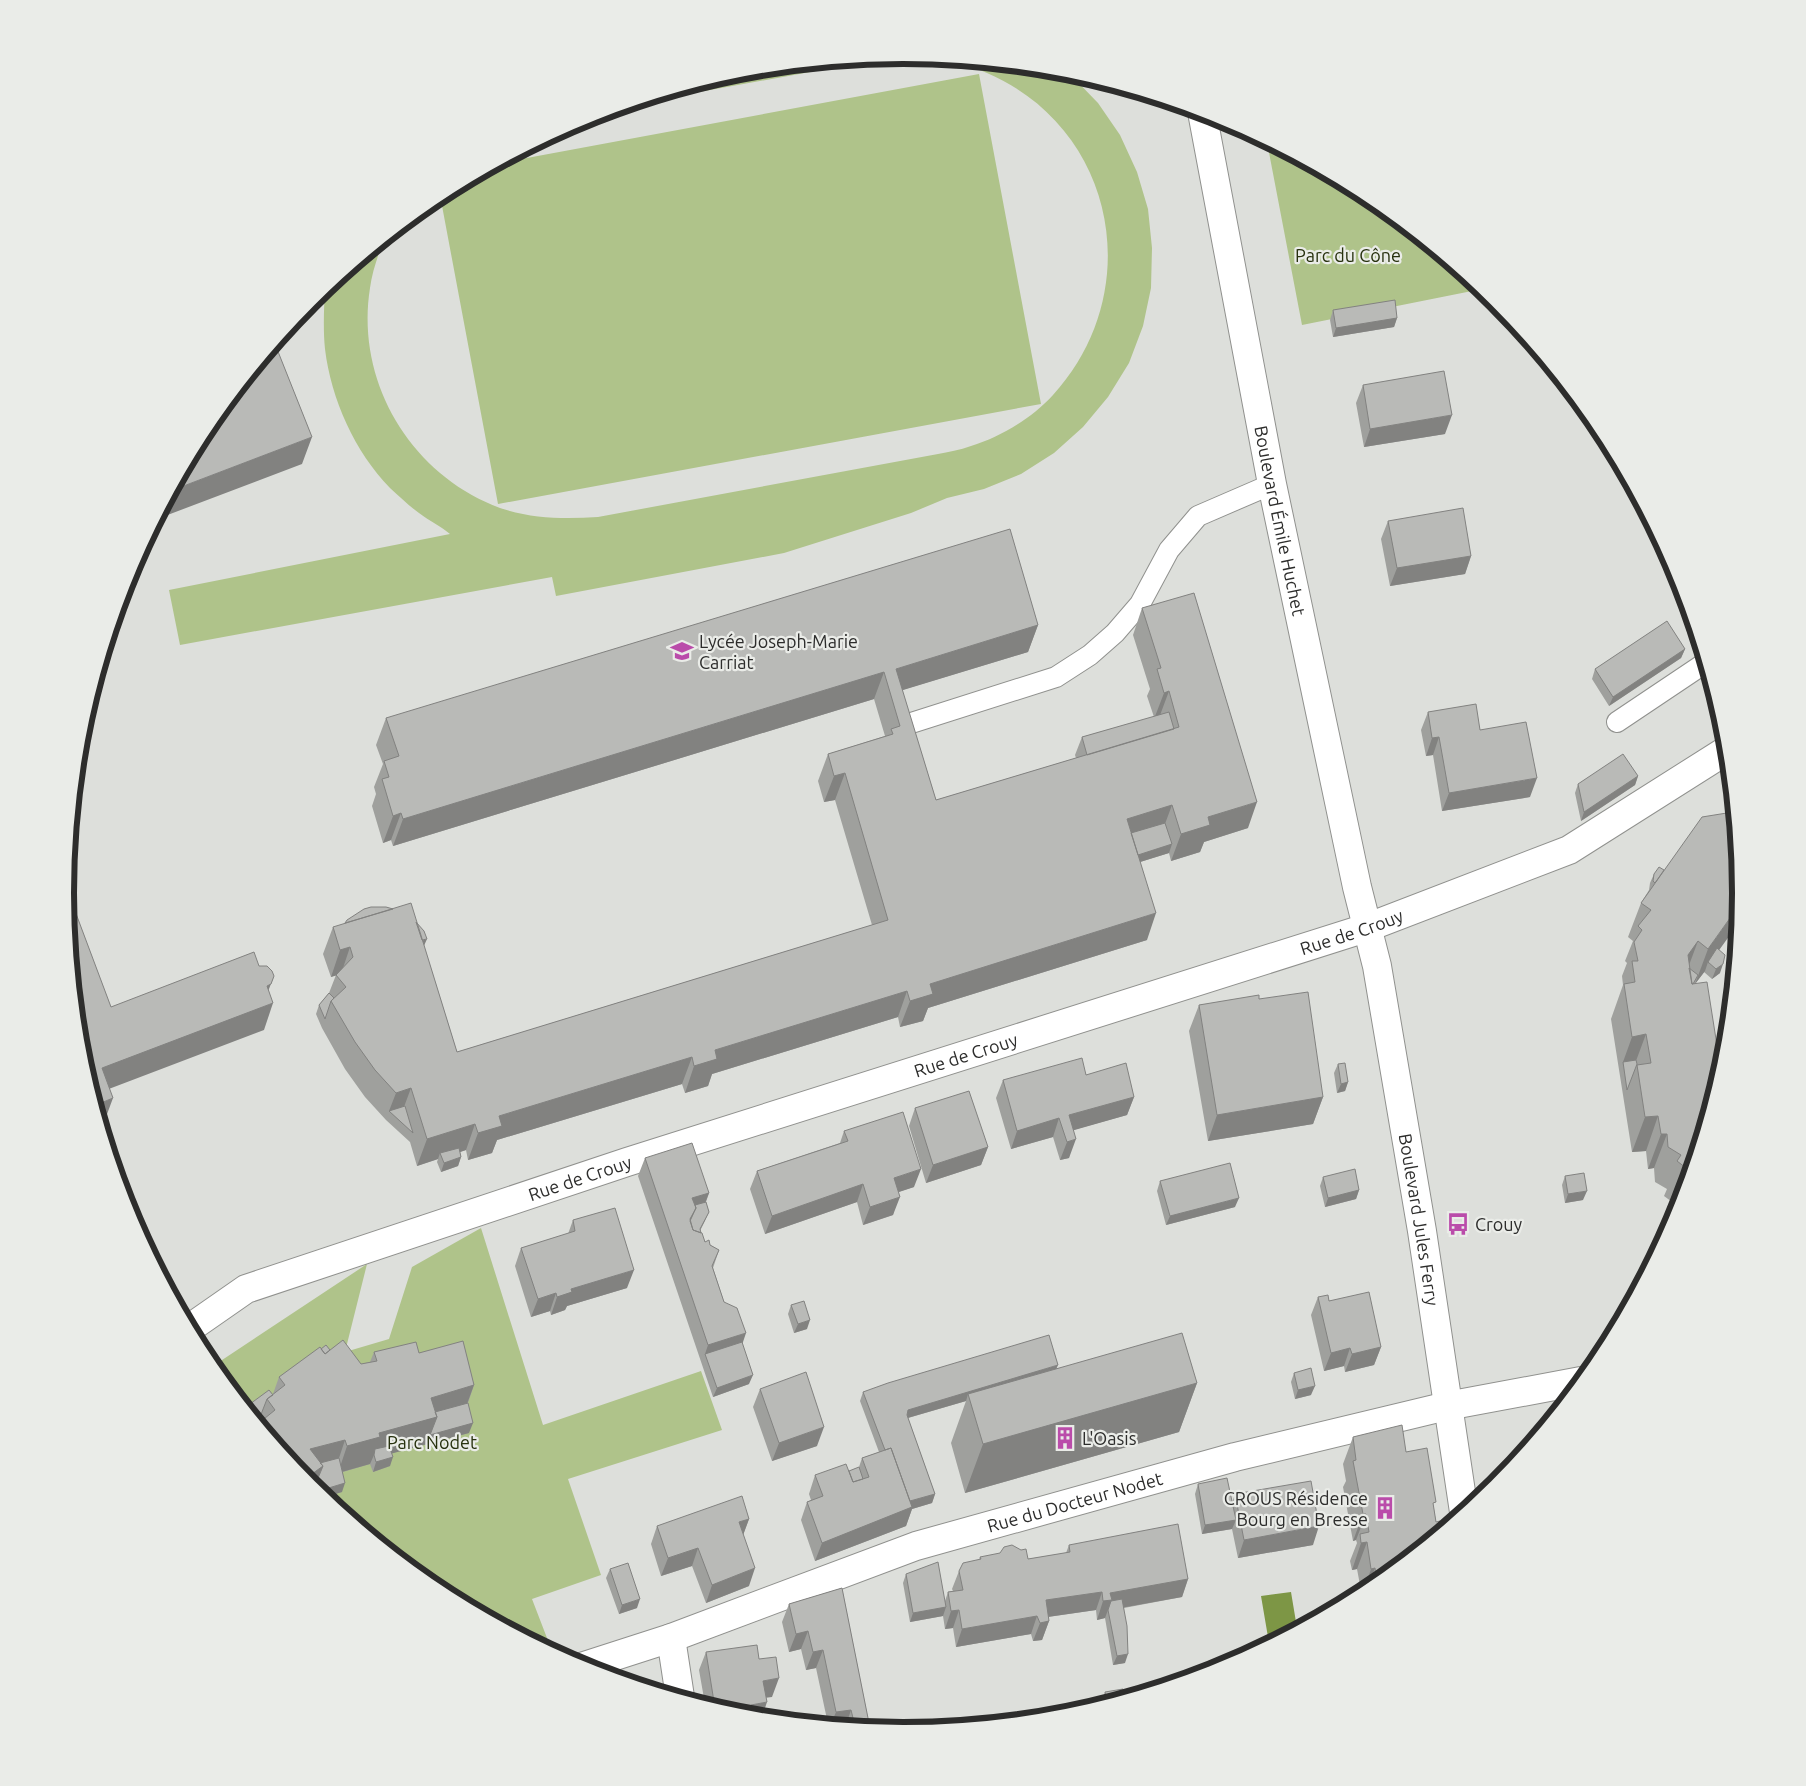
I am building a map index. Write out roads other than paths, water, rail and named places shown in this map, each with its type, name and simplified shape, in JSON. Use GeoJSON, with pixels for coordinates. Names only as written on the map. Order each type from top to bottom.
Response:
{"type":"FeatureCollection","features":[{"type":"Feature","properties":{"kind":"street","name":"Boulevard Émile Huchet"},"geometry":{"type":"LineString","coordinates":[[1204,121],[1272,484],[1366,928]]}},
{"type":"Feature","properties":{"kind":"street","name":"Rue de Crouy"},"geometry":{"type":"LineString","coordinates":[[195,1324],[246,1289],[627,1162],[1366,928],[1569,850],[1720,754]]}},
{"type":"Feature","properties":{"kind":"street","name":"Boulevard Jules Ferry"},"geometry":{"type":"LineString","coordinates":[[1366,928],[1377,966],[1420,1222],[1463,1504]]}},
{"type":"Feature","properties":{"kind":"street","name":"Rue du Docteur Nodet"},"geometry":{"type":"LineString","coordinates":[[594,1662],[670,1638],[916,1546],[1235,1457],[1447,1406],[1572,1383]]}},
{"type":"Feature","properties":{"kind":"street"},"geometry":{"type":"LineString","coordinates":[[670,1638],[679,1691]]}},
{"type":"Feature","properties":{"kind":"lane"},"geometry":{"type":"LineString","coordinates":[[905,725],[1056,677],[1090,655],[1115,633],[1140,604],[1169,550],[1198,516],[1272,484]]}},
{"type":"Feature","properties":{"kind":"lane"},"geometry":{"type":"LineString","coordinates":[[1617,722],[1700,666]]}},
{"type":"Feature","properties":{"kind":"place","name":"Lycée Joseph-Marie Carriat"},"geometry":{"type":"Point","coordinates":[682,651]}},
{"type":"Feature","properties":{"kind":"place","name":"Crouy"},"geometry":{"type":"Point","coordinates":[1458,1224]}},
{"type":"Feature","properties":{"kind":"place","name":"L'Oasis"},"geometry":{"type":"Point","coordinates":[1065,1438]}},
{"type":"Feature","properties":{"kind":"place","name":"CROUS Résidence Bourg en Bresse"},"geometry":{"type":"Point","coordinates":[1385,1508]}},
{"type":"Feature","properties":{"kind":"park label","name":"Parc du Cône"},"geometry":{"type":"Point","coordinates":[1348,255]}},
{"type":"Feature","properties":{"kind":"park label","name":"Parc Nodet"},"geometry":{"type":"Point","coordinates":[432,1442]}}]}
